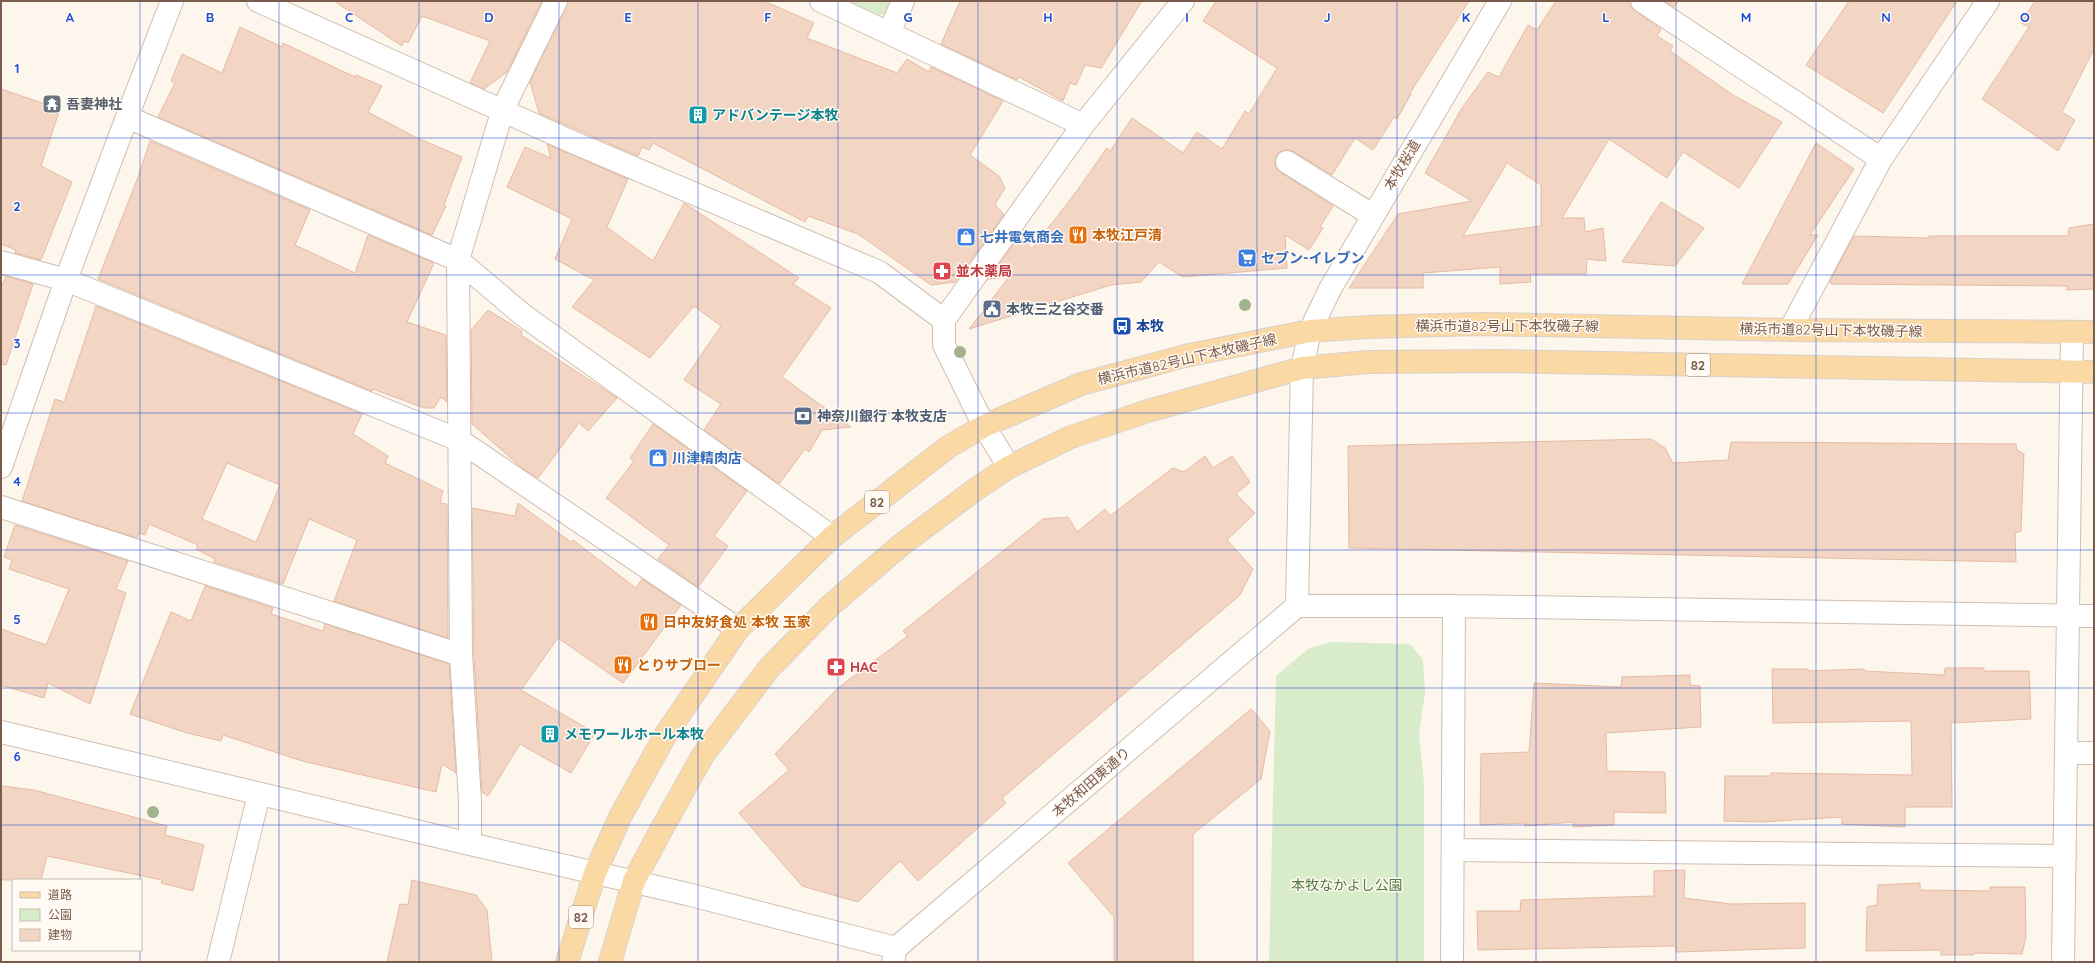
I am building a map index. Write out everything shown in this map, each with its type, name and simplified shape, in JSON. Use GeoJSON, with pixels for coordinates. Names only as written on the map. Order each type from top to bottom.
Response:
{"type":"FeatureCollection","features":[{"type":"Feature","properties":{"kind":"main road","name":"横浜市道82号山下本牧磯子線"},"geometry":{"type":"LineString","coordinates":[[568,962],[595,873],[620,816],[666,734],[738,629],[832,537],[948,447],[984,426],[1081,384],[1185,356],[1310,331],[1481,324],[1790,330],[2094,332]]}},
{"type":"Feature","properties":{"kind":"main road","name":"82"},"geometry":{"type":"LineString","coordinates":[[610,962],[634,882],[659,834],[703,755],[770,667],[831,605],[901,545],[976,489],[1009,468],[1071,437],[1148,411],[1302,368],[1368,362],[1499,361],[2094,372]]}},
{"type":"Feature","properties":{"kind":"street"},"geometry":{"type":"LineString","coordinates":[[1,467],[66,280],[126,117],[172,1]]}},
{"type":"Feature","properties":{"kind":"street"},"geometry":{"type":"LineString","coordinates":[[258,1],[503,109],[578,144],[879,272],[944,320]]}},
{"type":"Feature","properties":{"kind":"street"},"geometry":{"type":"LineString","coordinates":[[470,844],[470,801],[462,655],[458,260],[503,109],[556,1]]}},
{"type":"Feature","properties":{"kind":"street"},"geometry":{"type":"LineString","coordinates":[[820,1],[1083,125]]}},
{"type":"Feature","properties":{"kind":"street"},"geometry":{"type":"LineString","coordinates":[[889,33],[903,1]]}},
{"type":"Feature","properties":{"kind":"street"},"geometry":{"type":"LineString","coordinates":[[1009,468],[984,426],[944,345],[944,320],[1083,125],[1184,1]]}},
{"type":"Feature","properties":{"kind":"street","name":"本牧桜道"},"geometry":{"type":"LineString","coordinates":[[1297,606],[1302,368],[1310,331],[1330,289],[1372,215],[1500,1]]}},
{"type":"Feature","properties":{"kind":"street"},"geometry":{"type":"LineString","coordinates":[[1642,1],[1881,159]]}},
{"type":"Feature","properties":{"kind":"street"},"geometry":{"type":"LineString","coordinates":[[1790,330],[1881,159],[1988,1]]}},
{"type":"Feature","properties":{"kind":"street"},"geometry":{"type":"LineString","coordinates":[[126,117],[458,260],[523,315],[832,537]]}},
{"type":"Feature","properties":{"kind":"street"},"geometry":{"type":"LineString","coordinates":[[1287,162],[1372,215]]}},
{"type":"Feature","properties":{"kind":"street"},"geometry":{"type":"LineString","coordinates":[[1,262],[66,280],[459,440],[738,629]]}},
{"type":"Feature","properties":{"kind":"street"},"geometry":{"type":"LineString","coordinates":[[2063,962],[2072,332]]}},
{"type":"Feature","properties":{"kind":"street"},"geometry":{"type":"LineString","coordinates":[[1,507],[462,655]]}},
{"type":"Feature","properties":{"kind":"street"},"geometry":{"type":"LineString","coordinates":[[1297,606],[1454,606],[2094,616]]}},
{"type":"Feature","properties":{"kind":"street","name":"本牧和田東通り"},"geometry":{"type":"LineString","coordinates":[[895,955],[1297,606]]}},
{"type":"Feature","properties":{"kind":"street"},"geometry":{"type":"LineString","coordinates":[[1452,962],[1454,850],[1454,606]]}},
{"type":"Feature","properties":{"kind":"street"},"geometry":{"type":"LineString","coordinates":[[1,732],[634,882],[895,955]]}},
{"type":"Feature","properties":{"kind":"street"},"geometry":{"type":"LineString","coordinates":[[2066,753],[2094,753]]}},
{"type":"Feature","properties":{"kind":"street"},"geometry":{"type":"LineString","coordinates":[[218,962],[259,794]]}},
{"type":"Feature","properties":{"kind":"street"},"geometry":{"type":"LineString","coordinates":[[1454,850],[2065,856]]}},
{"type":"Feature","properties":{"kind":"green space"},"geometry":{"type":"Polygon","coordinates":[[[848,1],[898,1],[894,10],[880,15],[848,1]]]}},
{"type":"Feature","properties":{"kind":"green space","name":"本牧なかよし公園"},"geometry":{"type":"Polygon","coordinates":[[[1331,642],[1410,644],[1423,660],[1425,692],[1419,734],[1424,784],[1424,962],[1269,962],[1276,676],[1308,649],[1331,642]]]}},
{"type":"Feature","properties":{"kind":"building"},"geometry":{"type":"Polygon","coordinates":[[[334,1],[542,1],[507,72],[484,89],[470,83],[490,41],[422,16],[408,43],[404,41],[402,46],[334,1]]]}},
{"type":"Feature","properties":{"kind":"building"},"geometry":{"type":"Polygon","coordinates":[[[568,1],[764,1],[814,23],[807,38],[897,73],[907,59],[929,72],[931,67],[1003,101],[970,155],[999,176],[1005,188],[995,204],[1004,215],[955,282],[931,285],[858,234],[808,216],[805,222],[653,143],[649,150],[642,147],[638,156],[539,113],[530,82],[568,1]]]}},
{"type":"Feature","properties":{"kind":"building"},"geometry":{"type":"Polygon","coordinates":[[[960,1],[1142,1],[1101,68],[1085,65],[1076,85],[1070,83],[1063,101],[1019,77],[1017,80],[941,44],[960,1]]]}},
{"type":"Feature","properties":{"kind":"building"},"geometry":{"type":"Polygon","coordinates":[[[1216,1],[1469,1],[1410,93],[1411,94],[1397,119],[1394,117],[1373,150],[1355,138],[1332,175],[1293,151],[1281,151],[1277,155],[1275,162],[1276,168],[1280,172],[1333,206],[1320,227],[1323,228],[1309,250],[1285,235],[1287,268],[1183,277],[1159,262],[1141,282],[1111,285],[969,329],[1009,277],[988,279],[1020,235],[1032,249],[1076,192],[1107,148],[1110,151],[1132,118],[1183,153],[1197,132],[1222,149],[1245,111],[1249,114],[1277,68],[1203,21],[1216,1]]]}},
{"type":"Feature","properties":{"kind":"building"},"geometry":{"type":"Polygon","coordinates":[[[1556,1],[1630,1],[1635,11],[1661,29],[1657,36],[1673,46],[1670,51],[1733,95],[1782,122],[1739,188],[1683,152],[1667,178],[1609,139],[1562,218],[1584,218],[1585,232],[1603,228],[1606,261],[1587,259],[1586,274],[1530,274],[1531,282],[1500,284],[1500,267],[1423,273],[1423,288],[1349,288],[1398,214],[1472,201],[1425,173],[1462,108],[1488,72],[1499,77],[1528,25],[1537,30],[1556,1]],[[1507,163],[1463,236],[1541,226],[1541,185],[1507,163]]]}},
{"type":"Feature","properties":{"kind":"building"},"geometry":{"type":"Polygon","coordinates":[[[1665,1],[1678,1],[1674,7],[1665,1]]]}},
{"type":"Feature","properties":{"kind":"building"},"geometry":{"type":"Polygon","coordinates":[[[1849,1],[1957,1],[1883,113],[1806,65],[1849,1]]]}},
{"type":"Feature","properties":{"kind":"building"},"geometry":{"type":"Polygon","coordinates":[[[2035,1],[2094,1],[2094,49],[2062,112],[2075,120],[2058,151],[1982,99],[2029,27],[2021,23],[2035,1]]]}},
{"type":"Feature","properties":{"kind":"building"},"geometry":{"type":"Polygon","coordinates":[[[240,27],[282,47],[283,43],[355,77],[356,75],[382,86],[368,112],[417,138],[462,157],[444,205],[446,206],[432,235],[158,117],[175,83],[171,81],[182,54],[222,73],[240,27]]]}},
{"type":"Feature","properties":{"kind":"building"},"geometry":{"type":"Polygon","coordinates":[[[1,89],[60,109],[41,166],[72,182],[41,260],[15,253],[16,250],[1,244],[1,89]]]}},
{"type":"Feature","properties":{"kind":"building"},"geometry":{"type":"Polygon","coordinates":[[[150,141],[310,210],[295,245],[355,273],[368,235],[434,263],[407,322],[446,335],[447,402],[441,397],[434,408],[424,408],[373,389],[372,391],[98,279],[138,177],[150,141]]]}},
{"type":"Feature","properties":{"kind":"building"},"geometry":{"type":"Polygon","coordinates":[[[1816,143],[1854,169],[1810,235],[1818,235],[1788,284],[1742,284],[1816,143]]]}},
{"type":"Feature","properties":{"kind":"building"},"geometry":{"type":"Polygon","coordinates":[[[547,144],[628,179],[607,227],[653,261],[684,203],[799,278],[793,284],[831,308],[782,377],[851,427],[822,430],[809,452],[805,449],[779,484],[704,430],[721,404],[684,380],[721,326],[694,306],[650,358],[572,307],[594,280],[555,259],[572,219],[507,187],[525,147],[551,158],[547,144]]]}},
{"type":"Feature","properties":{"kind":"building"},"geometry":{"type":"Polygon","coordinates":[[[1661,202],[1704,228],[1675,266],[1622,262],[1661,202]]]}},
{"type":"Feature","properties":{"kind":"building"},"geometry":{"type":"Polygon","coordinates":[[[2094,224],[2094,289],[2067,290],[2067,286],[1831,284],[1830,281],[1854,236],[1929,238],[1929,236],[2068,236],[2069,228],[2094,224]]]}},
{"type":"Feature","properties":{"kind":"building"},"geometry":{"type":"Polygon","coordinates":[[[6,276],[33,284],[6,365],[1,364],[1,288],[6,276]]]}},
{"type":"Feature","properties":{"kind":"building"},"geometry":{"type":"Polygon","coordinates":[[[96,306],[362,414],[353,434],[388,456],[385,463],[443,491],[440,503],[447,504],[448,638],[334,601],[357,540],[309,519],[283,584],[214,562],[215,559],[196,549],[198,545],[149,524],[145,535],[139,533],[137,538],[22,501],[55,399],[64,402],[96,306]],[[227,463],[202,519],[256,542],[280,485],[227,463]]]}},
{"type":"Feature","properties":{"kind":"building"},"geometry":{"type":"Polygon","coordinates":[[[488,310],[522,331],[521,335],[617,398],[588,431],[579,423],[538,478],[522,468],[472,424],[471,330],[488,310]]]}},
{"type":"Feature","properties":{"kind":"building"},"geometry":{"type":"Polygon","coordinates":[[[653,424],[747,491],[714,536],[728,546],[698,587],[658,559],[669,545],[606,498],[634,461],[630,458],[653,424]]]}},
{"type":"Feature","properties":{"kind":"building"},"geometry":{"type":"Polygon","coordinates":[[[1651,439],[1665,448],[1673,463],[1728,460],[1731,442],[2016,444],[2017,450],[2024,454],[2021,531],[2015,533],[2016,562],[1349,548],[1348,446],[1651,439]]]}},
{"type":"Feature","properties":{"kind":"building"},"geometry":{"type":"Polygon","coordinates":[[[1205,456],[1213,468],[1232,456],[1250,482],[1236,494],[1255,513],[1227,540],[1253,569],[1240,595],[1002,798],[1006,803],[918,881],[900,861],[858,902],[802,886],[739,813],[789,770],[775,754],[839,687],[908,636],[903,631],[1043,519],[1068,517],[1077,532],[1105,509],[1110,516],[1173,468],[1184,472],[1205,456]]]}},
{"type":"Feature","properties":{"kind":"building"},"geometry":{"type":"Polygon","coordinates":[[[518,503],[571,542],[573,540],[636,588],[642,579],[681,605],[623,683],[558,638],[521,690],[595,733],[571,773],[520,744],[488,796],[482,792],[474,655],[472,508],[515,516],[518,503]]]}},
{"type":"Feature","properties":{"kind":"building"},"geometry":{"type":"Polygon","coordinates":[[[15,525],[128,561],[116,589],[126,593],[90,704],[48,683],[44,698],[1,685],[1,629],[46,645],[69,589],[9,569],[12,560],[4,557],[15,525]]]}},
{"type":"Feature","properties":{"kind":"building"},"geometry":{"type":"Polygon","coordinates":[[[205,586],[273,608],[271,614],[323,631],[325,624],[449,664],[456,773],[442,764],[436,792],[302,761],[223,735],[221,741],[187,733],[130,714],[171,612],[191,621],[205,586]]]}},
{"type":"Feature","properties":{"kind":"building"},"geometry":{"type":"Polygon","coordinates":[[[1945,668],[1984,668],[1984,671],[2029,671],[2031,719],[1951,723],[1952,807],[1905,807],[1905,827],[1842,824],[1842,817],[1762,822],[1724,821],[1725,776],[1771,776],[1771,773],[1912,775],[1911,721],[1773,723],[1772,669],[1808,669],[1808,671],[1864,669],[1864,671],[1944,675],[1945,668]]]}},
{"type":"Feature","properties":{"kind":"building"},"geometry":{"type":"Polygon","coordinates":[[[1690,675],[1690,685],[1700,686],[1701,727],[1606,733],[1607,771],[1665,772],[1666,813],[1614,812],[1614,825],[1573,827],[1574,822],[1525,826],[1525,823],[1480,825],[1481,754],[1529,752],[1534,683],[1621,687],[1622,677],[1690,675]]]}},
{"type":"Feature","properties":{"kind":"building"},"geometry":{"type":"Polygon","coordinates":[[[1251,709],[1270,731],[1261,779],[1193,834],[1193,962],[1114,962],[1114,917],[1068,863],[1251,709]]]}},
{"type":"Feature","properties":{"kind":"building"},"geometry":{"type":"Polygon","coordinates":[[[1,786],[34,790],[167,826],[165,835],[204,845],[193,891],[161,883],[162,880],[47,856],[41,879],[1,880],[1,786]]]}},
{"type":"Feature","properties":{"kind":"building"},"geometry":{"type":"Polygon","coordinates":[[[1685,870],[1684,898],[1731,904],[1805,903],[1805,948],[1676,952],[1676,946],[1478,950],[1477,911],[1520,911],[1521,900],[1654,896],[1654,871],[1685,870]]]}},
{"type":"Feature","properties":{"kind":"building"},"geometry":{"type":"Polygon","coordinates":[[[412,880],[476,895],[487,910],[492,962],[387,962],[400,904],[408,905],[412,880]]]}},
{"type":"Feature","properties":{"kind":"building"},"geometry":{"type":"Polygon","coordinates":[[[1920,883],[1920,890],[1990,891],[1990,887],[2025,887],[2026,937],[2022,954],[1975,953],[1974,955],[1941,955],[1941,950],[1866,951],[1867,907],[1877,905],[1878,885],[1920,883]]]}},
{"type":"Feature","properties":{"kind":"place","name":"吾妻神社"},"geometry":{"type":"Point","coordinates":[52,104]}},
{"type":"Feature","properties":{"kind":"place","name":"アドバンテージ本牧"},"geometry":{"type":"Point","coordinates":[698,115]}},
{"type":"Feature","properties":{"kind":"place","name":"本牧江戸清"},"geometry":{"type":"Point","coordinates":[1078,235]}},
{"type":"Feature","properties":{"kind":"place","name":"七井電気商会"},"geometry":{"type":"Point","coordinates":[966,237]}},
{"type":"Feature","properties":{"kind":"place","name":"セブン-イレブン"},"geometry":{"type":"Point","coordinates":[1247,258]}},
{"type":"Feature","properties":{"kind":"place","name":"並木薬局"},"geometry":{"type":"Point","coordinates":[942,271]}},
{"type":"Feature","properties":{"kind":"place","name":"本牧三之谷交番"},"geometry":{"type":"Point","coordinates":[992,309]}},
{"type":"Feature","properties":{"kind":"place","name":"本牧"},"geometry":{"type":"Point","coordinates":[1122,326]}},
{"type":"Feature","properties":{"kind":"place","name":"神奈川銀行 本牧支店"},"geometry":{"type":"Point","coordinates":[803,416]}},
{"type":"Feature","properties":{"kind":"place","name":"川津精肉店"},"geometry":{"type":"Point","coordinates":[658,458]}},
{"type":"Feature","properties":{"kind":"place","name":"日中友好食処 本牧 玉家"},"geometry":{"type":"Point","coordinates":[649,622]}},
{"type":"Feature","properties":{"kind":"place","name":"とりサブロー"},"geometry":{"type":"Point","coordinates":[623,665]}},
{"type":"Feature","properties":{"kind":"place","name":"HAC"},"geometry":{"type":"Point","coordinates":[836,667]}},
{"type":"Feature","properties":{"kind":"place","name":"メモワールホール本牧"},"geometry":{"type":"Point","coordinates":[550,734]}}]}
